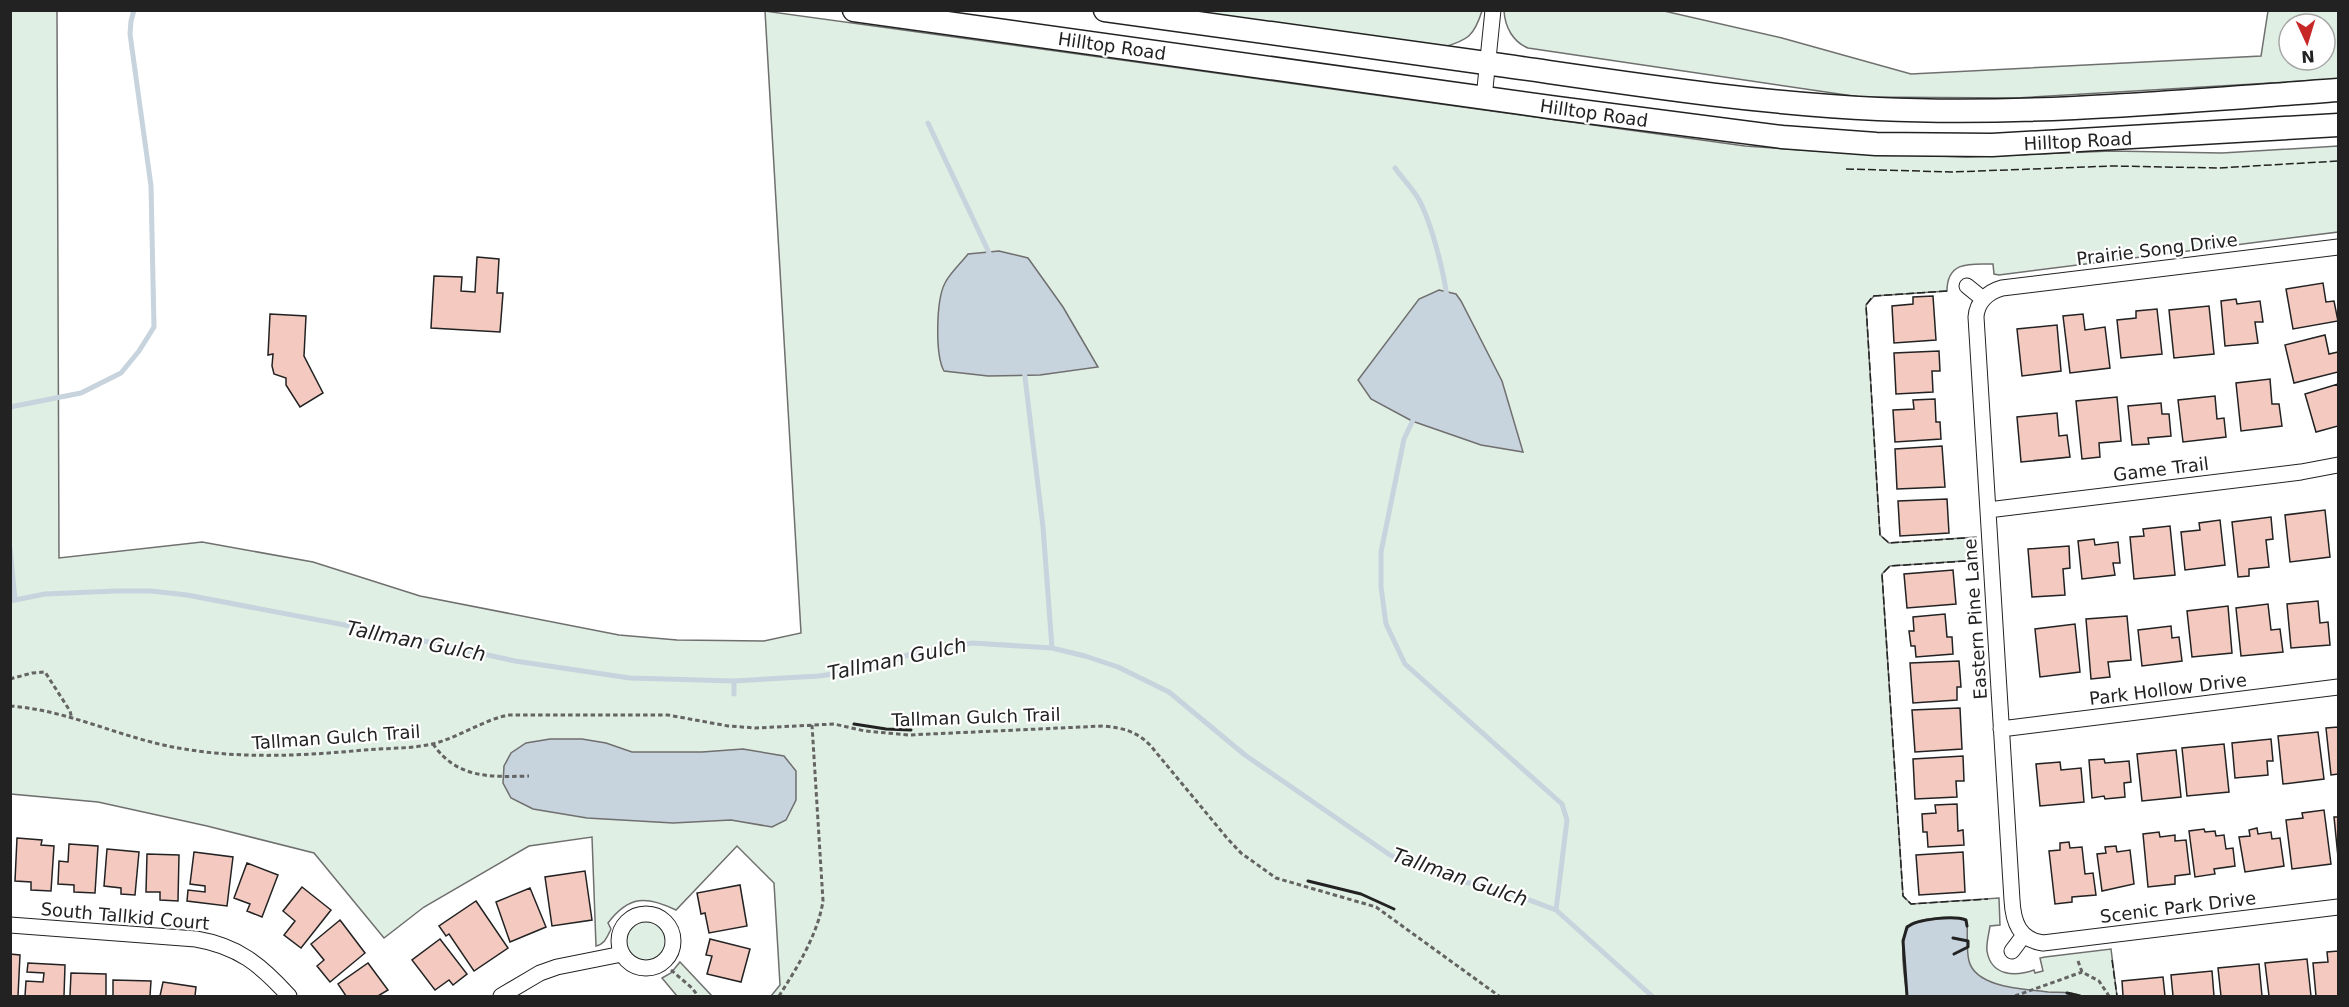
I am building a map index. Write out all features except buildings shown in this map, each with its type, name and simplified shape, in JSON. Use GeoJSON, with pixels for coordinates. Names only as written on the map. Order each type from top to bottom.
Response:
{"type":"FeatureCollection","features":[{"type":"Feature","properties":{"kind":"main road","name":"Hilltop Road"},"geometry":{"type":"LineString","coordinates":[[854,10],[1720,131],[1876,144],[1999,145],[2338,125]]}},
{"type":"Feature","properties":{"kind":"main road","name":"Hilltop Road"},"geometry":{"type":"LineString","coordinates":[[1105,10],[1754,99],[1835,106],[1922,110],[2071,107],[2338,90]]}},
{"type":"Feature","properties":{"kind":"main road"},"geometry":{"type":"LineString","coordinates":[[2206,133],[2232,146],[2338,139]]}},
{"type":"Feature","properties":{"kind":"street"},"geometry":{"type":"LineString","coordinates":[[1484,98],[1493,10]]}},
{"type":"Feature","properties":{"kind":"street","name":"Prairie Song Drive"},"geometry":{"type":"LineString","coordinates":[[1983,299],[2002,288],[2338,247]]}},
{"type":"Feature","properties":{"kind":"street"},"geometry":{"type":"LineString","coordinates":[[1967,286],[1983,299]]}},
{"type":"Feature","properties":{"kind":"street","name":"Eastern Pine Lane"},"geometry":{"type":"LineString","coordinates":[[1983,299],[1976,317],[2001,729],[2013,915],[2017,927],[2024,935]]}},
{"type":"Feature","properties":{"kind":"street","name":"Game Trail"},"geometry":{"type":"LineString","coordinates":[[1988,510],[2294,473],[2338,465]]}},
{"type":"Feature","properties":{"kind":"street","name":"Park Hollow Drive"},"geometry":{"type":"LineString","coordinates":[[2001,729],[2338,687]]}},
{"type":"Feature","properties":{"kind":"street","name":"Scenic Park Drive"},"geometry":{"type":"LineString","coordinates":[[2024,935],[2036,942],[2051,942],[2338,907]]}},
{"type":"Feature","properties":{"kind":"street","name":"South Tallkid Court"},"geometry":{"type":"LineString","coordinates":[[10,925],[196,939],[220,944],[232,948],[258,966],[289,996]]}},
{"type":"Feature","properties":{"kind":"street"},"geometry":{"type":"LineString","coordinates":[[2012,951],[2024,935]]}},
{"type":"Feature","properties":{"kind":"street"},"geometry":{"type":"LineString","coordinates":[[501,996],[540,972],[622,954]]}},
{"type":"Feature","properties":{"kind":"path"},"geometry":{"type":"LineString","coordinates":[[10,680],[32,672],[45,672],[70,711],[72,719]]}},
{"type":"Feature","properties":{"kind":"path","name":"Tallman Gulch Trail"},"geometry":{"type":"LineString","coordinates":[[10,706],[31,708],[125,736],[168,746],[239,756],[293,756],[432,744],[487,721],[508,715],[668,715],[728,726],[756,728],[834,724],[865,731],[909,735],[1103,726],[1124,728],[1140,735],[1150,745],[1227,838],[1241,853],[1262,869],[1288,883],[1337,894],[1376,907],[1499,996]]}},
{"type":"Feature","properties":{"kind":"path"},"geometry":{"type":"LineString","coordinates":[[779,996],[814,930],[821,914],[823,900],[812,725]]}},
{"type":"Feature","properties":{"kind":"path"},"geometry":{"type":"LineString","coordinates":[[432,744],[446,761],[471,773],[498,777],[530,776]]}},
{"type":"Feature","properties":{"kind":"path"},"geometry":{"type":"LineString","coordinates":[[2078,961],[2082,972],[2099,981],[2109,996]]}},
{"type":"Feature","properties":{"kind":"path"},"geometry":{"type":"LineString","coordinates":[[671,970],[698,996]]}},
{"type":"Feature","properties":{"kind":"path"},"geometry":{"type":"LineString","coordinates":[[2014,996],[2082,972]]}},
{"type":"Feature","properties":{"kind":"green space"},"geometry":{"type":"Polygon","coordinates":[[[10,11],[57,11],[59,558],[202,542],[313,562],[420,596],[619,635],[677,640],[764,641],[801,633],[765,11],[1745,146],[1846,153],[1967,157],[2111,151],[2222,153],[2338,146],[2338,232],[1999,275],[1994,274],[1993,264],[1969,264],[1956,269],[1951,274],[1947,291],[1874,296],[1866,305],[1880,535],[1889,543],[1976,537],[1977,560],[1890,566],[1882,574],[1903,896],[1911,904],[1999,898],[2000,925],[1990,926],[1987,951],[1993,966],[2012,974],[2034,970],[2035,973],[2043,971],[2040,958],[2111,949],[2117,996],[771,996],[780,985],[774,883],[737,846],[676,910],[656,902],[631,903],[623,907],[608,923],[611,929],[607,937],[602,944],[596,946],[592,837],[529,846],[424,907],[384,938],[314,853],[98,802],[11,794],[10,11]]]}},
{"type":"Feature","properties":{"kind":"green space"},"geometry":{"type":"Polygon","coordinates":[[[1185,11],[1482,11],[1469,36],[1444,47],[1185,11]]]}},
{"type":"Feature","properties":{"kind":"green space"},"geometry":{"type":"Polygon","coordinates":[[[1504,11],[1664,11],[1782,38],[1911,74],[2261,56],[2268,11],[2338,11],[2338,79],[2016,98],[1860,97],[1528,48],[1514,38],[1508,28],[1504,11]]]}},
{"type":"Feature","properties":{"kind":"green space"},"geometry":{"type":"Polygon","coordinates":[[[646,921],[660,927],[666,941],[660,955],[646,961],[632,955],[626,941],[632,927],[646,921]]]}},
{"type":"Feature","properties":{"kind":"green space"},"geometry":{"type":"Polygon","coordinates":[[[680,962],[712,996],[677,996],[662,978],[671,973],[680,962]]]}},
{"type":"Feature","properties":{"kind":"shaded area"},"geometry":{"type":"Polygon","coordinates":[[[999,251],[1028,258],[1063,307],[1098,367],[1040,375],[988,376],[944,371],[939,353],[938,327],[940,302],[945,283],[968,254],[999,251]]]}},
{"type":"Feature","properties":{"kind":"shaded area"},"geometry":{"type":"Polygon","coordinates":[[[1439,290],[1456,294],[1461,301],[1502,381],[1523,452],[1481,445],[1412,421],[1371,399],[1358,380],[1419,299],[1439,290]]]}},
{"type":"Feature","properties":{"kind":"shaded area"},"geometry":{"type":"Polygon","coordinates":[[[550,739],[582,739],[606,743],[632,752],[702,752],[743,749],[784,756],[796,771],[796,800],[786,820],[772,827],[731,820],[673,823],[587,818],[533,809],[511,798],[503,783],[504,766],[511,753],[526,743],[550,739]]]}},
{"type":"Feature","properties":{"kind":"shaded area"},"geometry":{"type":"Polygon","coordinates":[[[1925,919],[1964,919],[1967,923],[1969,961],[1973,970],[1981,977],[2015,988],[2080,996],[1907,996],[1903,944],[1909,926],[1925,919]]]}},
{"type":"Feature","properties":{"kind":"waterway"},"geometry":{"type":"LineString","coordinates":[[10,407],[81,393],[121,373],[139,351],[154,327],[151,186],[130,34],[134,10]]}},
{"type":"Feature","properties":{"kind":"waterway"},"geometry":{"type":"LineString","coordinates":[[928,123],[991,257]]}},
{"type":"Feature","properties":{"kind":"waterway"},"geometry":{"type":"LineString","coordinates":[[1395,168],[1413,190],[1428,220],[1440,261],[1447,298]]}},
{"type":"Feature","properties":{"kind":"waterway"},"geometry":{"type":"LineString","coordinates":[[1024,369],[1043,527],[1052,648]]}},
{"type":"Feature","properties":{"kind":"waterway"},"geometry":{"type":"LineString","coordinates":[[1415,416],[1404,439],[1381,552],[1381,587],[1386,624],[1405,664],[1562,804],[1567,820],[1556,910]]}},
{"type":"Feature","properties":{"kind":"waterway"},"geometry":{"type":"LineString","coordinates":[[10,548],[15,600]]}},
{"type":"Feature","properties":{"kind":"waterway","name":"Tallman Gulch"},"geometry":{"type":"LineString","coordinates":[[10,601],[45,594],[116,591],[151,591],[187,595],[392,634],[515,661],[630,678],[734,681],[819,676],[862,670],[911,654],[972,643],[1052,648],[1118,667],[1169,692],[1245,755],[1390,855],[1421,868],[1461,881],[1508,892],[1556,910],[1652,996]]}},
{"type":"Feature","properties":{"kind":"waterway"},"geometry":{"type":"LineString","coordinates":[[734,681],[734,694]]}},
{"type":"Feature","properties":{"kind":"fence"},"geometry":{"type":"LineString","coordinates":[[1846,169],[1952,172],[2112,166],[2219,168],[2338,161]]}},
{"type":"Feature","properties":{"kind":"fence"},"geometry":{"type":"LineString","coordinates":[[1947,291],[1873,296],[1866,305],[1880,535],[1889,543],[1965,538]]}},
{"type":"Feature","properties":{"kind":"fence"},"geometry":{"type":"LineString","coordinates":[[1966,561],[1890,566],[1882,574],[1903,896],[1911,904],[1988,899]]}},
{"type":"Feature","properties":{"kind":"fence"},"geometry":{"type":"LineString","coordinates":[[2112,960],[2117,996]]}},
{"type":"Feature","properties":{"kind":"wall"},"geometry":{"type":"LineString","coordinates":[[854,724],[911,730]]}},
{"type":"Feature","properties":{"kind":"wall"},"geometry":{"type":"LineString","coordinates":[[1308,881],[1361,894],[1394,909]]}},
{"type":"Feature","properties":{"kind":"wall"},"geometry":{"type":"LineString","coordinates":[[1907,996],[1903,941],[1907,927],[1927,920],[1945,918],[1966,920],[1967,926]]}},
{"type":"Feature","properties":{"kind":"wall"},"geometry":{"type":"LineString","coordinates":[[1953,938],[1968,941],[1968,947],[1954,954]]}},
{"type":"Feature","properties":{"kind":"wall"},"geometry":{"type":"LineString","coordinates":[[2067,993],[2080,996]]}}]}
